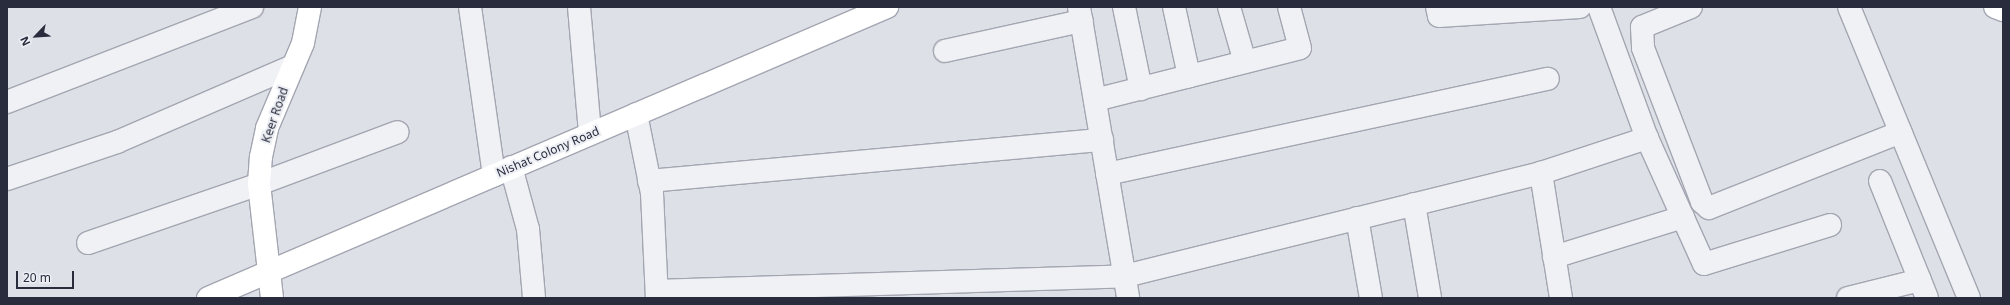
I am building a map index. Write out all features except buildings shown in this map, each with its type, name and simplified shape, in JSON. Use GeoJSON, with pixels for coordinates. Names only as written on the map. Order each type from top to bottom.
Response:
{"type":"FeatureCollection","features":[{"type":"Feature","properties":{"kind":"street"},"geometry":{"type":"LineString","coordinates":[[7,102],[252,7]]}},
{"type":"Feature","properties":{"kind":"street","name":"Keer Road"},"geometry":{"type":"LineString","coordinates":[[272,298],[259,184],[261,157],[268,128],[303,43],[310,7]]}},
{"type":"Feature","properties":{"kind":"street"},"geometry":{"type":"LineString","coordinates":[[470,7],[503,171],[528,229],[534,298]]}},
{"type":"Feature","properties":{"kind":"street"},"geometry":{"type":"LineString","coordinates":[[579,7],[590,134]]}},
{"type":"Feature","properties":{"kind":"street","name":"Nishat Colony Road"},"geometry":{"type":"LineString","coordinates":[[208,298],[888,7]]}},
{"type":"Feature","properties":{"kind":"street"},"geometry":{"type":"LineString","coordinates":[[1124,7],[1141,88]]}},
{"type":"Feature","properties":{"kind":"street"},"geometry":{"type":"LineString","coordinates":[[1174,7],[1189,76]]}},
{"type":"Feature","properties":{"kind":"street"},"geometry":{"type":"LineString","coordinates":[[1229,7],[1245,62]]}},
{"type":"Feature","properties":{"kind":"street"},"geometry":{"type":"LineString","coordinates":[[1095,100],[1300,48],[1289,7]]}},
{"type":"Feature","properties":{"kind":"street"},"geometry":{"type":"LineString","coordinates":[[1437,7],[1439,16],[1580,7]]}},
{"type":"Feature","properties":{"kind":"street"},"geometry":{"type":"LineString","coordinates":[[1599,7],[1647,138],[1704,264],[1830,225]]}},
{"type":"Feature","properties":{"kind":"street"},"geometry":{"type":"LineString","coordinates":[[1691,7],[1660,13],[1642,27],[1643,48],[1702,202],[1709,208],[1901,132]]}},
{"type":"Feature","properties":{"kind":"street"},"geometry":{"type":"LineString","coordinates":[[1849,7],[1969,298]]}},
{"type":"Feature","properties":{"kind":"street"},"geometry":{"type":"LineString","coordinates":[[1995,7],[2003,10]]}},
{"type":"Feature","properties":{"kind":"street"},"geometry":{"type":"LineString","coordinates":[[946,51],[1081,14],[1128,298]]}},
{"type":"Feature","properties":{"kind":"street"},"geometry":{"type":"LineString","coordinates":[[7,179],[117,142],[293,66]]}},
{"type":"Feature","properties":{"kind":"street"},"geometry":{"type":"LineString","coordinates":[[1107,174],[1548,79]]}},
{"type":"Feature","properties":{"kind":"street"},"geometry":{"type":"LineString","coordinates":[[636,114],[652,192],[657,294],[1124,276],[1541,172],[1647,138]]}},
{"type":"Feature","properties":{"kind":"street"},"geometry":{"type":"LineString","coordinates":[[88,243],[259,184],[398,132]]}},
{"type":"Feature","properties":{"kind":"street"},"geometry":{"type":"LineString","coordinates":[[649,181],[1102,140]]}},
{"type":"Feature","properties":{"kind":"street"},"geometry":{"type":"LineString","coordinates":[[1541,172],[1561,298]]}},
{"type":"Feature","properties":{"kind":"street"},"geometry":{"type":"LineString","coordinates":[[1848,298],[1924,289],[1880,181]]}},
{"type":"Feature","properties":{"kind":"street"},"geometry":{"type":"LineString","coordinates":[[1414,204],[1430,298]]}},
{"type":"Feature","properties":{"kind":"street"},"geometry":{"type":"LineString","coordinates":[[1554,257],[1683,217]]}},
{"type":"Feature","properties":{"kind":"street"},"geometry":{"type":"LineString","coordinates":[[1358,218],[1371,298]]}}]}
